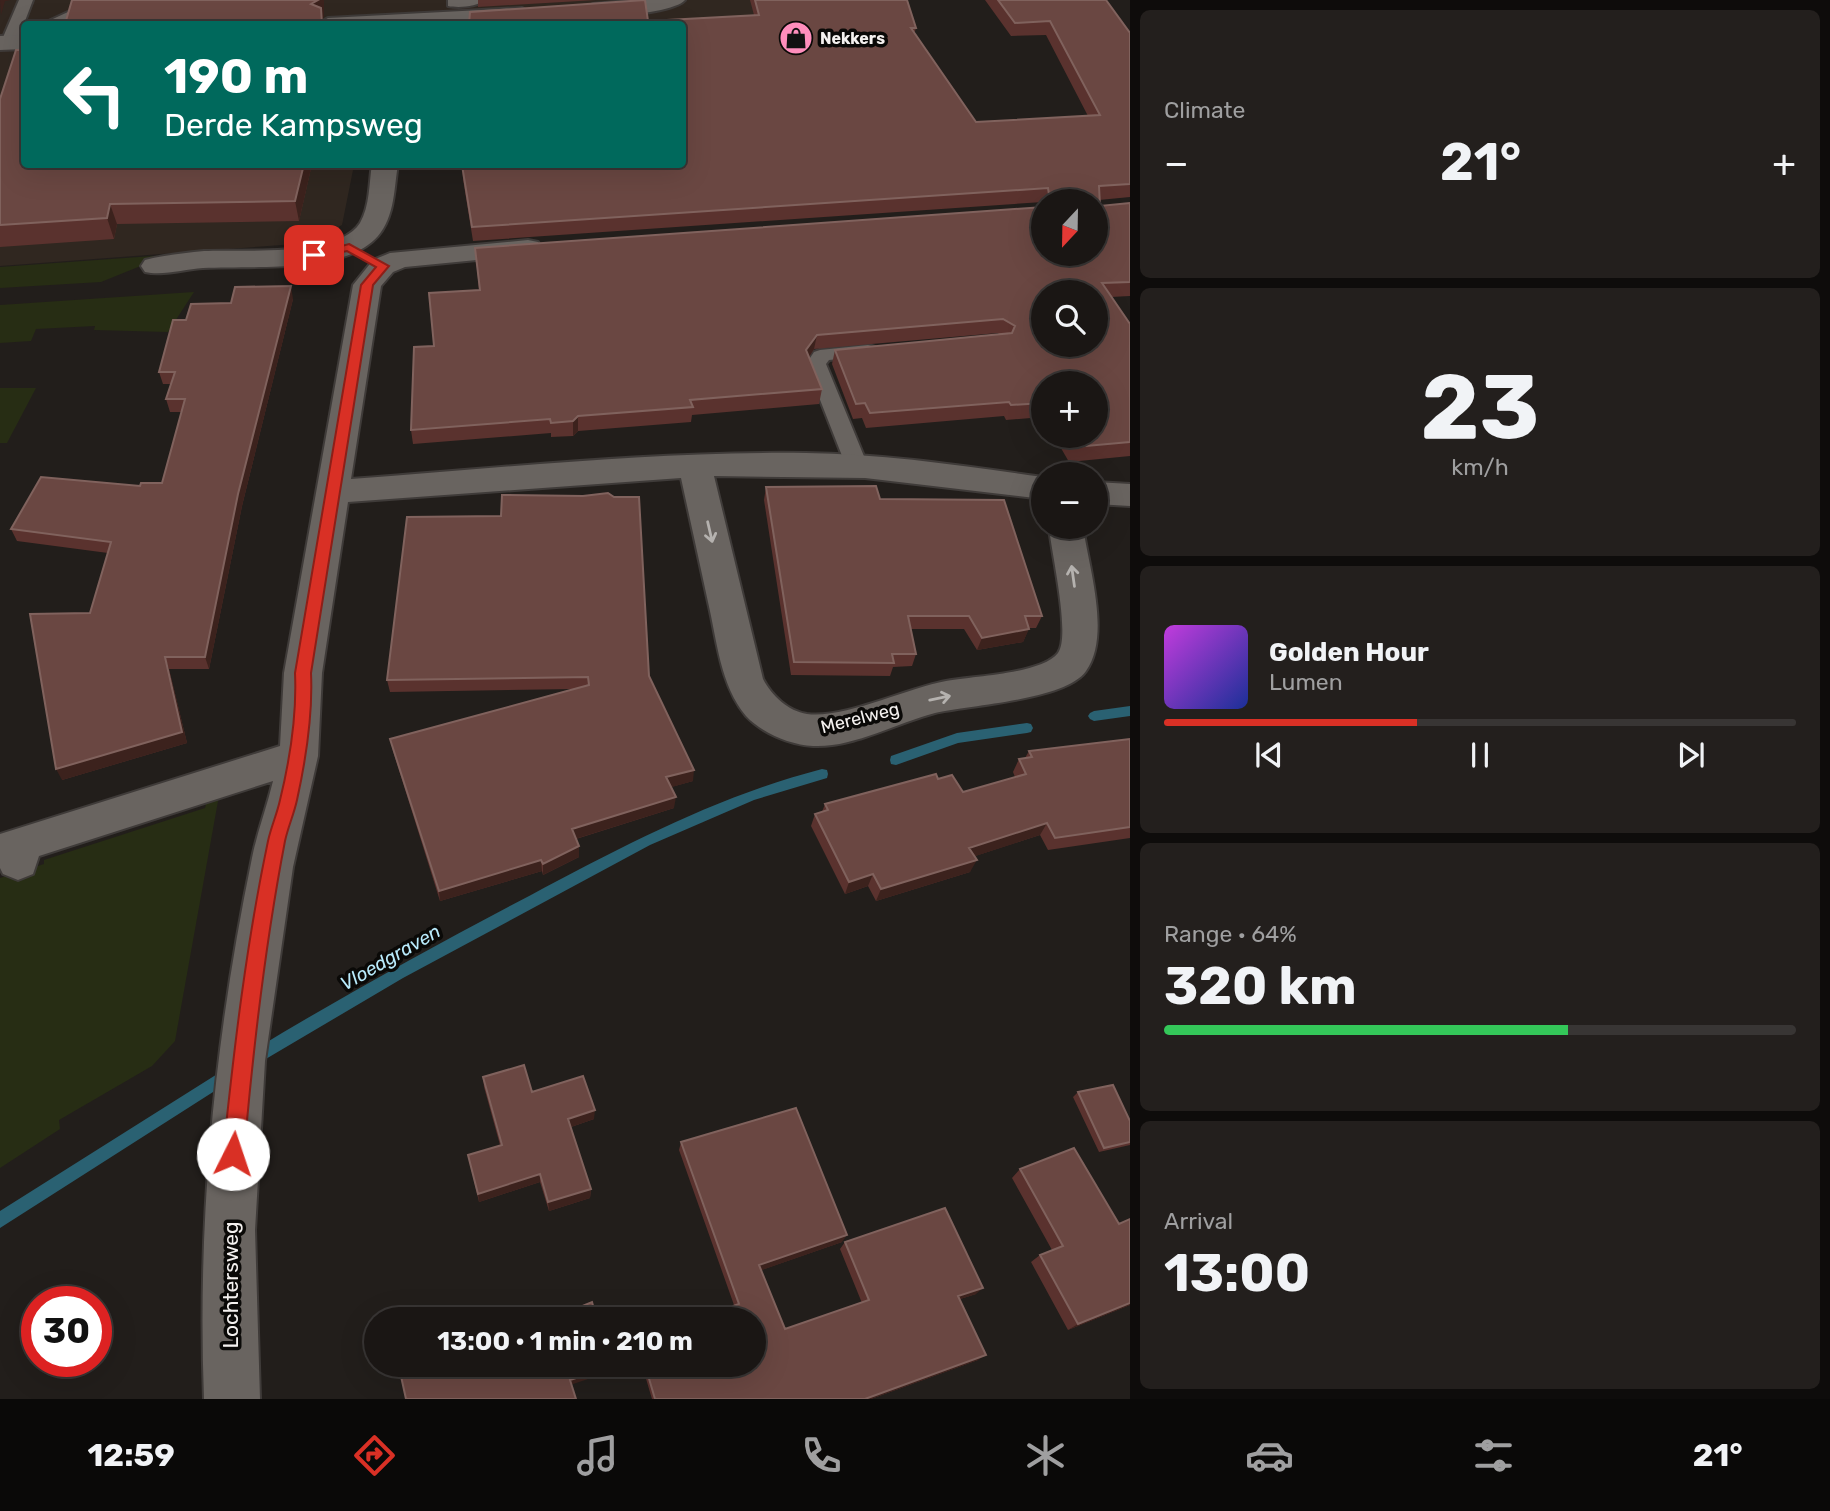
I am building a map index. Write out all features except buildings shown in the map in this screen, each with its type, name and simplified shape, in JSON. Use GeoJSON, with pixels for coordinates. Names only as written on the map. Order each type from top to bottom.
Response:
{"type":"FeatureCollection","features":[{"type":"Feature","properties":{"kind":"street"},"geometry":{"type":"LineString","coordinates":[[570,11],[625,8],[674,0]]}},
{"type":"Feature","properties":{"kind":"street"},"geometry":{"type":"LineString","coordinates":[[413,21],[481,5],[545,13]]}},
{"type":"Feature","properties":{"kind":"street"},"geometry":{"type":"LineString","coordinates":[[155,266],[181,260],[314,255],[349,247],[368,232],[376,216],[384,168]]}},
{"type":"Feature","properties":{"kind":"street"},"geometry":{"type":"LineString","coordinates":[[349,247],[383,266],[421,255],[558,246]]}},
{"type":"Feature","properties":{"kind":"street","name":"Lochtersweg"},"geometry":{"type":"LineString","coordinates":[[232,1399],[230,1264],[234,1132],[247,1016],[277,839],[289,802],[297,757],[304,702],[303,673],[367,285],[383,266]]}},
{"type":"Feature","properties":{"kind":"street"},"geometry":{"type":"LineString","coordinates":[[331,492],[695,466],[857,466],[909,469],[1031,486]]}},
{"type":"Feature","properties":{"kind":"street","name":"Merelweg"},"geometry":{"type":"LineString","coordinates":[[695,466],[744,679],[751,697],[764,712],[782,723],[809,730],[834,729],[932,699],[1060,672],[1074,661],[1080,649],[1081,633],[1068,539]]}},
{"type":"Feature","properties":{"kind":"street"},"geometry":{"type":"LineString","coordinates":[[1108,494],[1130,495]]}},
{"type":"Feature","properties":{"kind":"street"},"geometry":{"type":"LineString","coordinates":[[18,860],[16,845],[297,757]]}},
{"type":"Feature","properties":{"kind":"lane"},"geometry":{"type":"LineString","coordinates":[[11,42],[26,0]]}},
{"type":"Feature","properties":{"kind":"lane"},"geometry":{"type":"LineString","coordinates":[[453,2],[481,5]]}},
{"type":"Feature","properties":{"kind":"lane"},"geometry":{"type":"LineString","coordinates":[[56,21],[68,16]]}},
{"type":"Feature","properties":{"kind":"lane"},"geometry":{"type":"LineString","coordinates":[[857,466],[817,360],[827,354],[893,349]]}},
{"type":"Feature","properties":{"kind":"shaded area"},"geometry":{"type":"Polygon","coordinates":[[[0,0],[865,0],[899,98],[686,25],[686,21],[21,21],[21,168],[353,168],[342,225],[309,243],[0,266],[0,0]]]}},
{"type":"Feature","properties":{"kind":"green space"},"geometry":{"type":"Polygon","coordinates":[[[153,256],[158,259],[101,282],[0,288],[0,267],[153,256]]]}},
{"type":"Feature","properties":{"kind":"green space"},"geometry":{"type":"Polygon","coordinates":[[[194,292],[168,332],[94,330],[95,326],[36,329],[31,341],[0,343],[0,305],[194,292]]]}},
{"type":"Feature","properties":{"kind":"green space"},"geometry":{"type":"Polygon","coordinates":[[[0,388],[36,388],[7,443],[0,443],[0,388]]]}},
{"type":"Feature","properties":{"kind":"green space"},"geometry":{"type":"Polygon","coordinates":[[[220,790],[175,1041],[152,1066],[59,1120],[60,1129],[0,1168],[0,878],[44,864],[44,860],[205,808],[209,794],[220,790]]]}},
{"type":"Feature","properties":{"kind":"waterway","name":"Vloedgraven"},"geometry":{"type":"LineString","coordinates":[[1094,716],[1130,711]]}},
{"type":"Feature","properties":{"kind":"waterway","name":"Vloedgraven"},"geometry":{"type":"LineString","coordinates":[[896,760],[957,738],[1027,728]]}},
{"type":"Feature","properties":{"kind":"waterway","name":"Vloedgraven"},"geometry":{"type":"LineString","coordinates":[[254,1058],[398,973],[646,841],[750,795],[822,774]]}},
{"type":"Feature","properties":{"kind":"waterway","name":"Vloedgraven"},"geometry":{"type":"LineString","coordinates":[[0,1220],[230,1073]]}},
{"type":"Feature","properties":{"kind":"place","name":"Nekkers"},"geometry":{"type":"Point","coordinates":[796,38]}},
{"type":"Feature","properties":{"kind":"route"},"geometry":{"type":"LineString","coordinates":[[233,1154],[247,1016],[277,839],[289,802],[297,757],[304,702],[303,673],[331,492],[367,285],[372,275],[383,266],[349,247],[314,255]]}}]}
